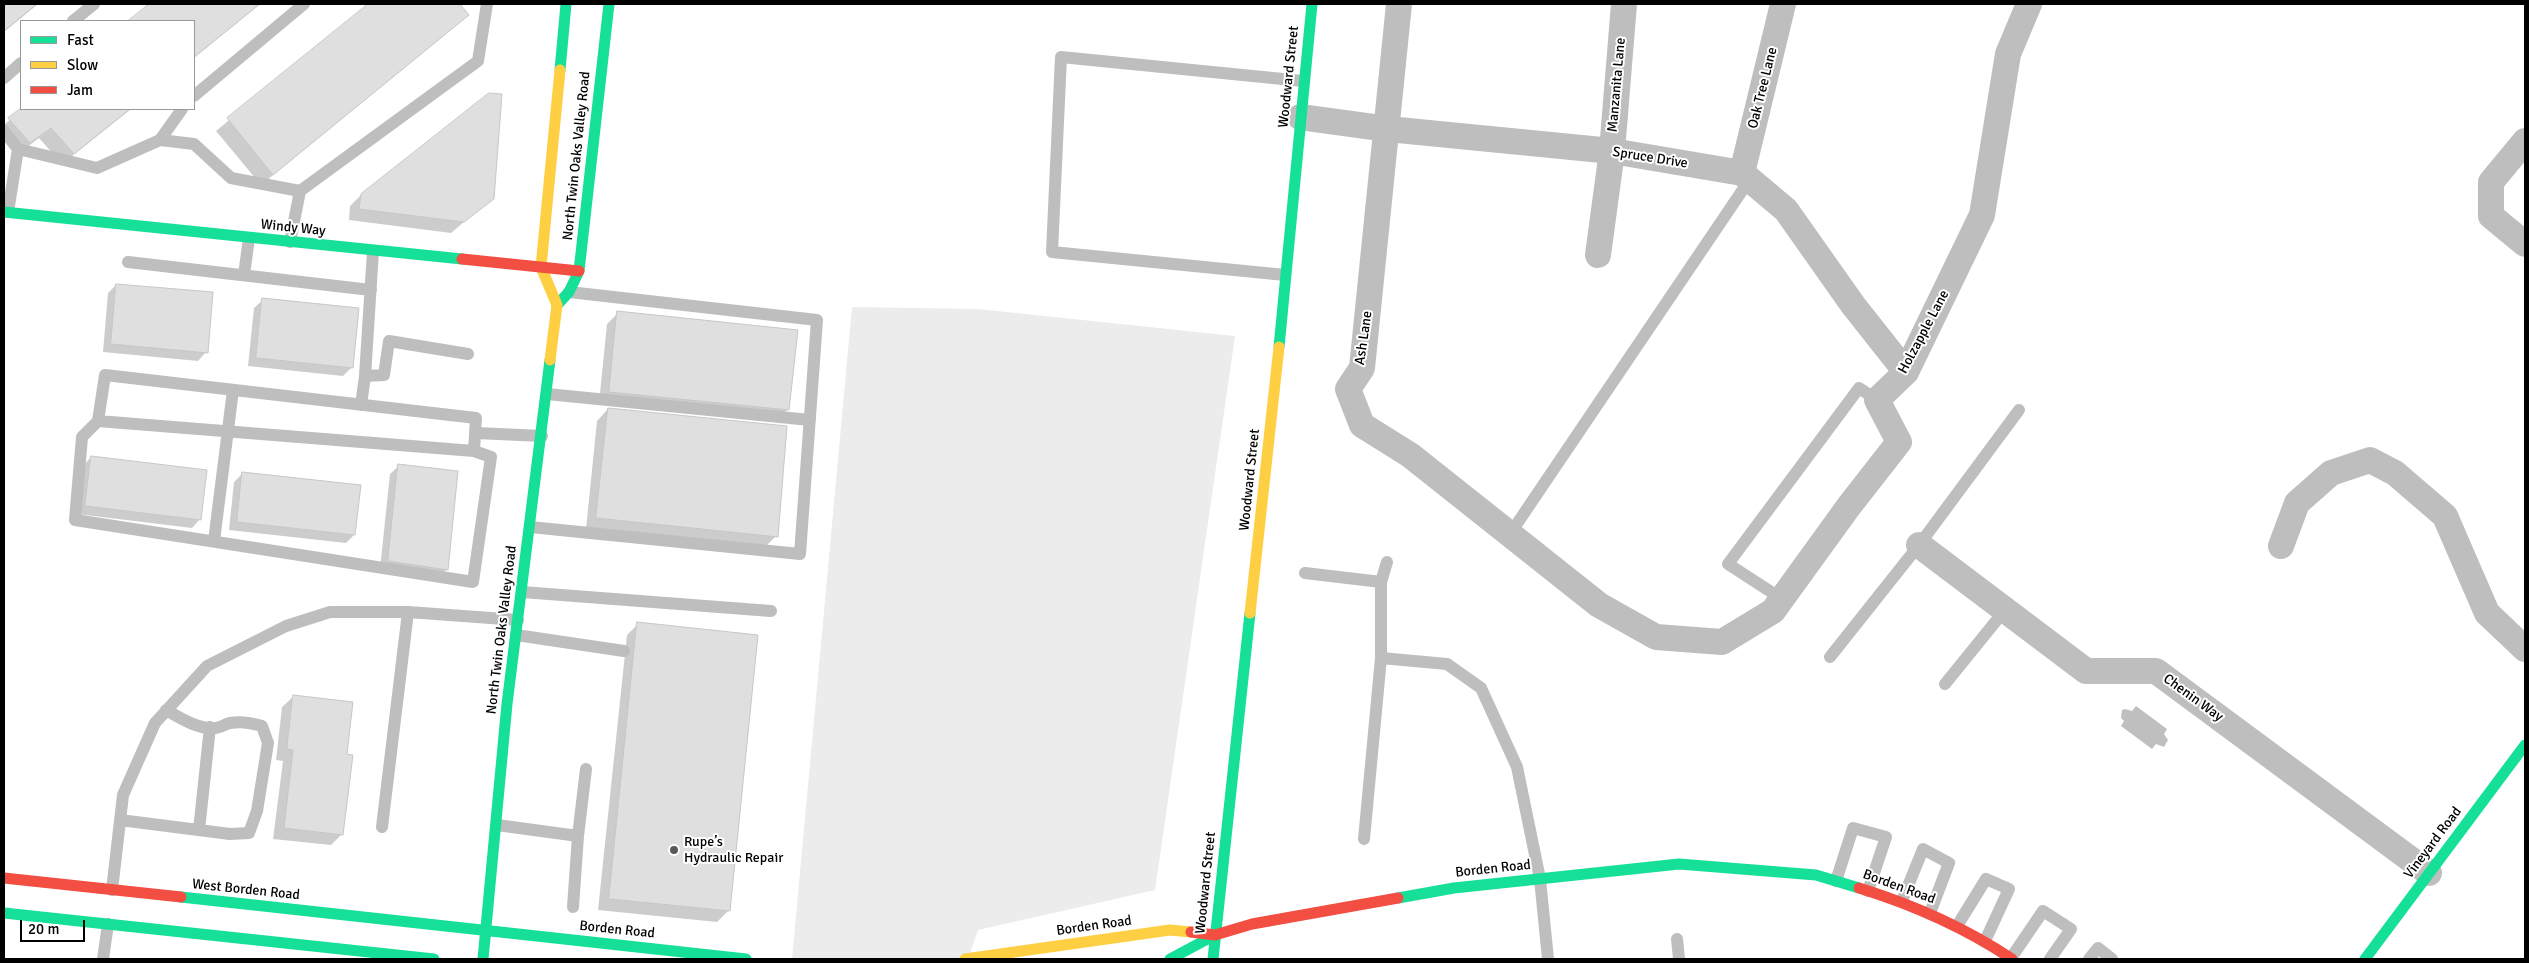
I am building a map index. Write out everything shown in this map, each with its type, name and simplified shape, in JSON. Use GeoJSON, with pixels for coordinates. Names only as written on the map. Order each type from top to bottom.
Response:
{"type":"FeatureCollection","features":[{"type":"Feature","properties":{"kind":"main road","name":"North Twin Oaks Valley Road"},"geometry":{"type":"LineString","coordinates":[[483,959],[516,635],[557,305],[541,267],[556,136],[566,4]]}},
{"type":"Feature","properties":{"kind":"main road","name":"North Twin Oaks Valley Road"},"geometry":{"type":"LineString","coordinates":[[557,305],[569,292],[579,272],[609,4]]}},
{"type":"Feature","properties":{"kind":"main road","name":"Woodward Street"},"geometry":{"type":"LineString","coordinates":[[1213,959],[1312,4]]}},
{"type":"Feature","properties":{"kind":"main road","name":"Windy Way"},"geometry":{"type":"LineString","coordinates":[[6,212],[579,272]]}},
{"type":"Feature","properties":{"kind":"main road","name":"Vineyard Road"},"geometry":{"type":"LineString","coordinates":[[2365,959],[2525,745]]}},
{"type":"Feature","properties":{"kind":"main road","name":"Borden Road"},"geometry":{"type":"LineString","coordinates":[[965,959],[1170,930],[1215,935],[1252,924],[1444,890],[1679,864],[1816,875],[1902,901],[1930,913],[1957,926],[2011,959]]}},
{"type":"Feature","properties":{"kind":"main road","name":"West Borden Road"},"geometry":{"type":"LineString","coordinates":[[4,878],[486,932]]}},
{"type":"Feature","properties":{"kind":"main road"},"geometry":{"type":"LineString","coordinates":[[4,913],[434,959]]}},
{"type":"Feature","properties":{"kind":"main road","name":"Borden Road"},"geometry":{"type":"LineString","coordinates":[[486,932],[746,959]]}},
{"type":"Feature","properties":{"kind":"main road"},"geometry":{"type":"LineString","coordinates":[[1170,959],[1215,935]]}},
{"type":"Feature","properties":{"kind":"street","name":"Ash Lane"},"geometry":{"type":"LineString","coordinates":[[1399,4],[1388,129],[1362,368],[1348,389],[1362,424],[1410,455],[1599,604],[1656,637],[1722,642],[1773,611],[1782,600]]}},
{"type":"Feature","properties":{"kind":"street","name":"Manzanita Lane"},"geometry":{"type":"LineString","coordinates":[[1598,255],[1612,151],[1624,4]]}},
{"type":"Feature","properties":{"kind":"street","name":"Oak Tree Lane"},"geometry":{"type":"LineString","coordinates":[[1746,176],[1783,4]]}},
{"type":"Feature","properties":{"kind":"street","name":"Holzapple Lane"},"geometry":{"type":"LineString","coordinates":[[1877,400],[1906,372],[1982,215],[2008,54],[2029,4]]}},
{"type":"Feature","properties":{"kind":"street","name":"Spruce Drive"},"geometry":{"type":"LineString","coordinates":[[1300,117],[1388,129],[1612,151],[1746,176]]}},
{"type":"Feature","properties":{"kind":"street"},"geometry":{"type":"LineString","coordinates":[[2525,141],[2491,182],[2491,216],[2525,244]]}},
{"type":"Feature","properties":{"kind":"street"},"geometry":{"type":"LineString","coordinates":[[1746,176],[1786,210],[1853,304],[1906,372]]}},
{"type":"Feature","properties":{"kind":"street"},"geometry":{"type":"LineString","coordinates":[[1782,600],[1849,506],[1899,442],[1877,400]]}},
{"type":"Feature","properties":{"kind":"street"},"geometry":{"type":"LineString","coordinates":[[2281,546],[2297,503],[2331,473],[2370,460],[2395,473],[2445,516],[2487,614],[2525,649]]}},
{"type":"Feature","properties":{"kind":"street","name":"Chenin Way"},"geometry":{"type":"LineString","coordinates":[[1919,544],[2086,671],[2156,671],[2430,873]]}},
{"type":"Feature","properties":{"kind":"lane"},"geometry":{"type":"LineString","coordinates":[[74,20],[94,4]]}},
{"type":"Feature","properties":{"kind":"lane"},"geometry":{"type":"LineString","coordinates":[[195,95],[304,4]]}},
{"type":"Feature","properties":{"kind":"lane"},"geometry":{"type":"LineString","coordinates":[[290,242],[300,191],[478,61],[487,4]]}},
{"type":"Feature","properties":{"kind":"lane"},"geometry":{"type":"LineString","coordinates":[[1285,275],[1052,252],[1061,57],[1304,81]]}},
{"type":"Feature","properties":{"kind":"lane"},"geometry":{"type":"LineString","coordinates":[[4,78],[20,64]]}},
{"type":"Feature","properties":{"kind":"lane"},"geometry":{"type":"LineString","coordinates":[[160,140],[181,110]]}},
{"type":"Feature","properties":{"kind":"lane"},"geometry":{"type":"LineString","coordinates":[[4,131],[18,149],[97,168],[160,140],[194,144],[231,178],[300,191]]}},
{"type":"Feature","properties":{"kind":"lane"},"geometry":{"type":"LineString","coordinates":[[6,212],[18,149]]}},
{"type":"Feature","properties":{"kind":"lane"},"geometry":{"type":"LineString","coordinates":[[1510,534],[1746,176]]}},
{"type":"Feature","properties":{"kind":"lane"},"geometry":{"type":"LineString","coordinates":[[244,275],[249,238]]}},
{"type":"Feature","properties":{"kind":"lane"},"geometry":{"type":"LineString","coordinates":[[361,405],[365,376],[373,251]]}},
{"type":"Feature","properties":{"kind":"lane"},"geometry":{"type":"LineString","coordinates":[[128,262],[370,290]]}},
{"type":"Feature","properties":{"kind":"lane"},"geometry":{"type":"LineString","coordinates":[[530,527],[800,554],[817,320],[569,292]]}},
{"type":"Feature","properties":{"kind":"lane"},"geometry":{"type":"LineString","coordinates":[[365,376],[384,375],[389,341],[468,354]]}},
{"type":"Feature","properties":{"kind":"lane"},"geometry":{"type":"LineString","coordinates":[[98,421],[474,452],[491,457],[473,582],[75,520],[82,437],[98,421],[105,375],[476,418],[474,452]]}},
{"type":"Feature","properties":{"kind":"lane"},"geometry":{"type":"LineString","coordinates":[[1782,600],[1728,564],[1859,388],[1877,400]]}},
{"type":"Feature","properties":{"kind":"lane"},"geometry":{"type":"LineString","coordinates":[[214,541],[233,390]]}},
{"type":"Feature","properties":{"kind":"lane"},"geometry":{"type":"LineString","coordinates":[[547,394],[810,420]]}},
{"type":"Feature","properties":{"kind":"lane"},"geometry":{"type":"LineString","coordinates":[[1830,657],[1919,544],[2019,410]]}},
{"type":"Feature","properties":{"kind":"lane"},"geometry":{"type":"LineString","coordinates":[[476,433],[542,436]]}},
{"type":"Feature","properties":{"kind":"lane"},"geometry":{"type":"LineString","coordinates":[[1364,839],[1381,658],[1381,582],[1386,562]]}},
{"type":"Feature","properties":{"kind":"lane"},"geometry":{"type":"LineString","coordinates":[[1305,573],[1381,582]]}},
{"type":"Feature","properties":{"kind":"lane"},"geometry":{"type":"LineString","coordinates":[[522,592],[771,611]]}},
{"type":"Feature","properties":{"kind":"lane"},"geometry":{"type":"LineString","coordinates":[[1945,684],[2005,610]]}},
{"type":"Feature","properties":{"kind":"lane"},"geometry":{"type":"LineString","coordinates":[[112,890],[123,795],[155,723],[207,666],[286,626],[330,612],[408,612],[518,620]]}},
{"type":"Feature","properties":{"kind":"lane"},"geometry":{"type":"LineString","coordinates":[[382,826],[408,612]]}},
{"type":"Feature","properties":{"kind":"lane"},"geometry":{"type":"LineString","coordinates":[[516,635],[624,651]]}},
{"type":"Feature","properties":{"kind":"lane"},"geometry":{"type":"LineString","coordinates":[[1381,658],[1447,664],[1480,688],[1517,767],[1540,879],[1548,959]]}},
{"type":"Feature","properties":{"kind":"lane"},"geometry":{"type":"LineString","coordinates":[[120,820],[230,834],[249,833],[257,811],[268,743],[262,726],[252,723],[230,723],[215,728],[186,721],[166,710]]}},
{"type":"Feature","properties":{"kind":"lane"},"geometry":{"type":"LineString","coordinates":[[200,830],[210,727]]}},
{"type":"Feature","properties":{"kind":"lane"},"geometry":{"type":"LineString","coordinates":[[573,907],[578,836],[586,769]]}},
{"type":"Feature","properties":{"kind":"lane"},"geometry":{"type":"LineString","coordinates":[[496,826],[578,836]]}},
{"type":"Feature","properties":{"kind":"lane"},"geometry":{"type":"LineString","coordinates":[[1836,881],[1853,828],[1886,837],[1868,891]]}},
{"type":"Feature","properties":{"kind":"lane"},"geometry":{"type":"LineString","coordinates":[[1902,901],[1923,849],[1949,863],[1930,913]]}},
{"type":"Feature","properties":{"kind":"lane"},"geometry":{"type":"LineString","coordinates":[[1957,926],[1986,879],[2009,889],[1985,942]]}},
{"type":"Feature","properties":{"kind":"lane"},"geometry":{"type":"LineString","coordinates":[[2011,959],[2043,911],[2071,929],[2050,959]]}},
{"type":"Feature","properties":{"kind":"lane"},"geometry":{"type":"LineString","coordinates":[[103,959],[108,924]]}},
{"type":"Feature","properties":{"kind":"lane"},"geometry":{"type":"LineString","coordinates":[[1677,939],[1679,959]]}},
{"type":"Feature","properties":{"kind":"lane"},"geometry":{"type":"LineString","coordinates":[[2089,959],[2098,948],[2112,959]]}},
{"type":"Feature","properties":{"kind":"shaded area"},"geometry":{"type":"Polygon","coordinates":[[[852,307],[978,309],[1235,336],[1155,890],[978,930],[968,959],[792,959],[852,307]]]}},
{"type":"Feature","properties":{"kind":"shaded area"},"geometry":{"type":"Polygon","coordinates":[[[2136,706],[2167,729],[2164,734],[2168,740],[2164,747],[2156,744],[2152,749],[2121,726],[2124,721],[2121,718],[2122,710],[2132,711],[2136,706]]]}},
{"type":"Feature","properties":{"kind":"building"},"geometry":{"type":"Polygon","coordinates":[[[4,4],[37,4],[4,31],[4,4]]]}},
{"type":"Feature","properties":{"kind":"building"},"geometry":{"type":"Polygon","coordinates":[[[149,4],[260,4],[195,56],[195,20],[129,20],[149,4]]]}},
{"type":"Feature","properties":{"kind":"building"},"geometry":{"type":"Polygon","coordinates":[[[368,4],[460,4],[469,15],[273,175],[227,118],[368,4]]]}},
{"type":"Feature","properties":{"kind":"building"},"geometry":{"type":"Polygon","coordinates":[[[489,93],[502,94],[494,199],[464,222],[359,209],[361,194],[489,93]]]}},
{"type":"Feature","properties":{"kind":"building"},"geometry":{"type":"Polygon","coordinates":[[[20,109],[129,110],[74,154],[51,128],[30,143],[8,118],[20,109]]]}},
{"type":"Feature","properties":{"kind":"building"},"geometry":{"type":"Polygon","coordinates":[[[116,284],[213,292],[208,353],[111,344],[116,284]]]}},
{"type":"Feature","properties":{"kind":"building"},"geometry":{"type":"Polygon","coordinates":[[[262,298],[359,308],[353,368],[256,358],[262,298]]]}},
{"type":"Feature","properties":{"kind":"building"},"geometry":{"type":"Polygon","coordinates":[[[617,311],[798,330],[789,410],[609,392],[617,311]]]}},
{"type":"Feature","properties":{"kind":"building"},"geometry":{"type":"Polygon","coordinates":[[[608,408],[787,426],[778,537],[596,518],[608,408]]]}},
{"type":"Feature","properties":{"kind":"building"},"geometry":{"type":"Polygon","coordinates":[[[91,456],[207,470],[201,520],[85,506],[91,456]]]}},
{"type":"Feature","properties":{"kind":"building"},"geometry":{"type":"Polygon","coordinates":[[[398,464],[458,471],[448,570],[388,561],[398,464]]]}},
{"type":"Feature","properties":{"kind":"building"},"geometry":{"type":"Polygon","coordinates":[[[242,472],[361,485],[355,535],[237,522],[242,472]]]}},
{"type":"Feature","properties":{"kind":"building"},"geometry":{"type":"Polygon","coordinates":[[[637,622],[758,635],[730,911],[609,899],[637,622]]]}},
{"type":"Feature","properties":{"kind":"building"},"geometry":{"type":"Polygon","coordinates":[[[293,695],[353,702],[347,754],[353,755],[343,835],[284,828],[293,750],[287,749],[293,695]]]}},
{"type":"Feature","properties":{"kind":"traffic: fast"},"geometry":{"type":"LineString","coordinates":[[560,70],[566,4]]}},
{"type":"Feature","properties":{"kind":"traffic: fast"},"geometry":{"type":"LineString","coordinates":[[557,305],[569,292],[579,271],[609,4]]}},
{"type":"Feature","properties":{"kind":"traffic: fast"},"geometry":{"type":"LineString","coordinates":[[1279,347],[1312,4]]}},
{"type":"Feature","properties":{"kind":"traffic: fast"},"geometry":{"type":"LineString","coordinates":[[4,212],[462,259]]}},
{"type":"Feature","properties":{"kind":"traffic: fast"},"geometry":{"type":"LineString","coordinates":[[483,959],[507,704],[550,360]]}},
{"type":"Feature","properties":{"kind":"traffic: fast"},"geometry":{"type":"LineString","coordinates":[[1213,959],[1250,613]]}},
{"type":"Feature","properties":{"kind":"traffic: fast"},"geometry":{"type":"LineString","coordinates":[[2365,959],[2525,745]]}},
{"type":"Feature","properties":{"kind":"traffic: fast"},"geometry":{"type":"LineString","coordinates":[[1398,898],[1454,888],[1679,864],[1816,875],[1859,888]]}},
{"type":"Feature","properties":{"kind":"traffic: fast"},"geometry":{"type":"LineString","coordinates":[[181,897],[746,959]]}},
{"type":"Feature","properties":{"kind":"traffic: fast"},"geometry":{"type":"LineString","coordinates":[[4,913],[434,959]]}},
{"type":"Feature","properties":{"kind":"traffic: fast"},"geometry":{"type":"LineString","coordinates":[[1170,959],[1215,935]]}},
{"type":"Feature","properties":{"kind":"traffic: slow"},"geometry":{"type":"LineString","coordinates":[[550,360],[557,305],[541,267],[560,70]]}},
{"type":"Feature","properties":{"kind":"traffic: slow"},"geometry":{"type":"LineString","coordinates":[[1250,613],[1279,347]]}},
{"type":"Feature","properties":{"kind":"traffic: slow"},"geometry":{"type":"LineString","coordinates":[[965,959],[1170,930],[1191,932]]}},
{"type":"Feature","properties":{"kind":"traffic: jam"},"geometry":{"type":"LineString","coordinates":[[462,259],[579,271]]}},
{"type":"Feature","properties":{"kind":"traffic: jam"},"geometry":{"type":"LineString","coordinates":[[4,878],[181,897]]}},
{"type":"Feature","properties":{"kind":"traffic: jam"},"geometry":{"type":"LineString","coordinates":[[1859,888],[1938,918],[1976,937],[2012,959]]}},
{"type":"Feature","properties":{"kind":"traffic: jam"},"geometry":{"type":"LineString","coordinates":[[1191,932],[1215,935],[1252,924],[1398,898]]}},
{"type":"Feature","properties":{"kind":"place","name":"Rupe’s Hydraulic Repair"},"geometry":{"type":"Point","coordinates":[674,850]}}]}
